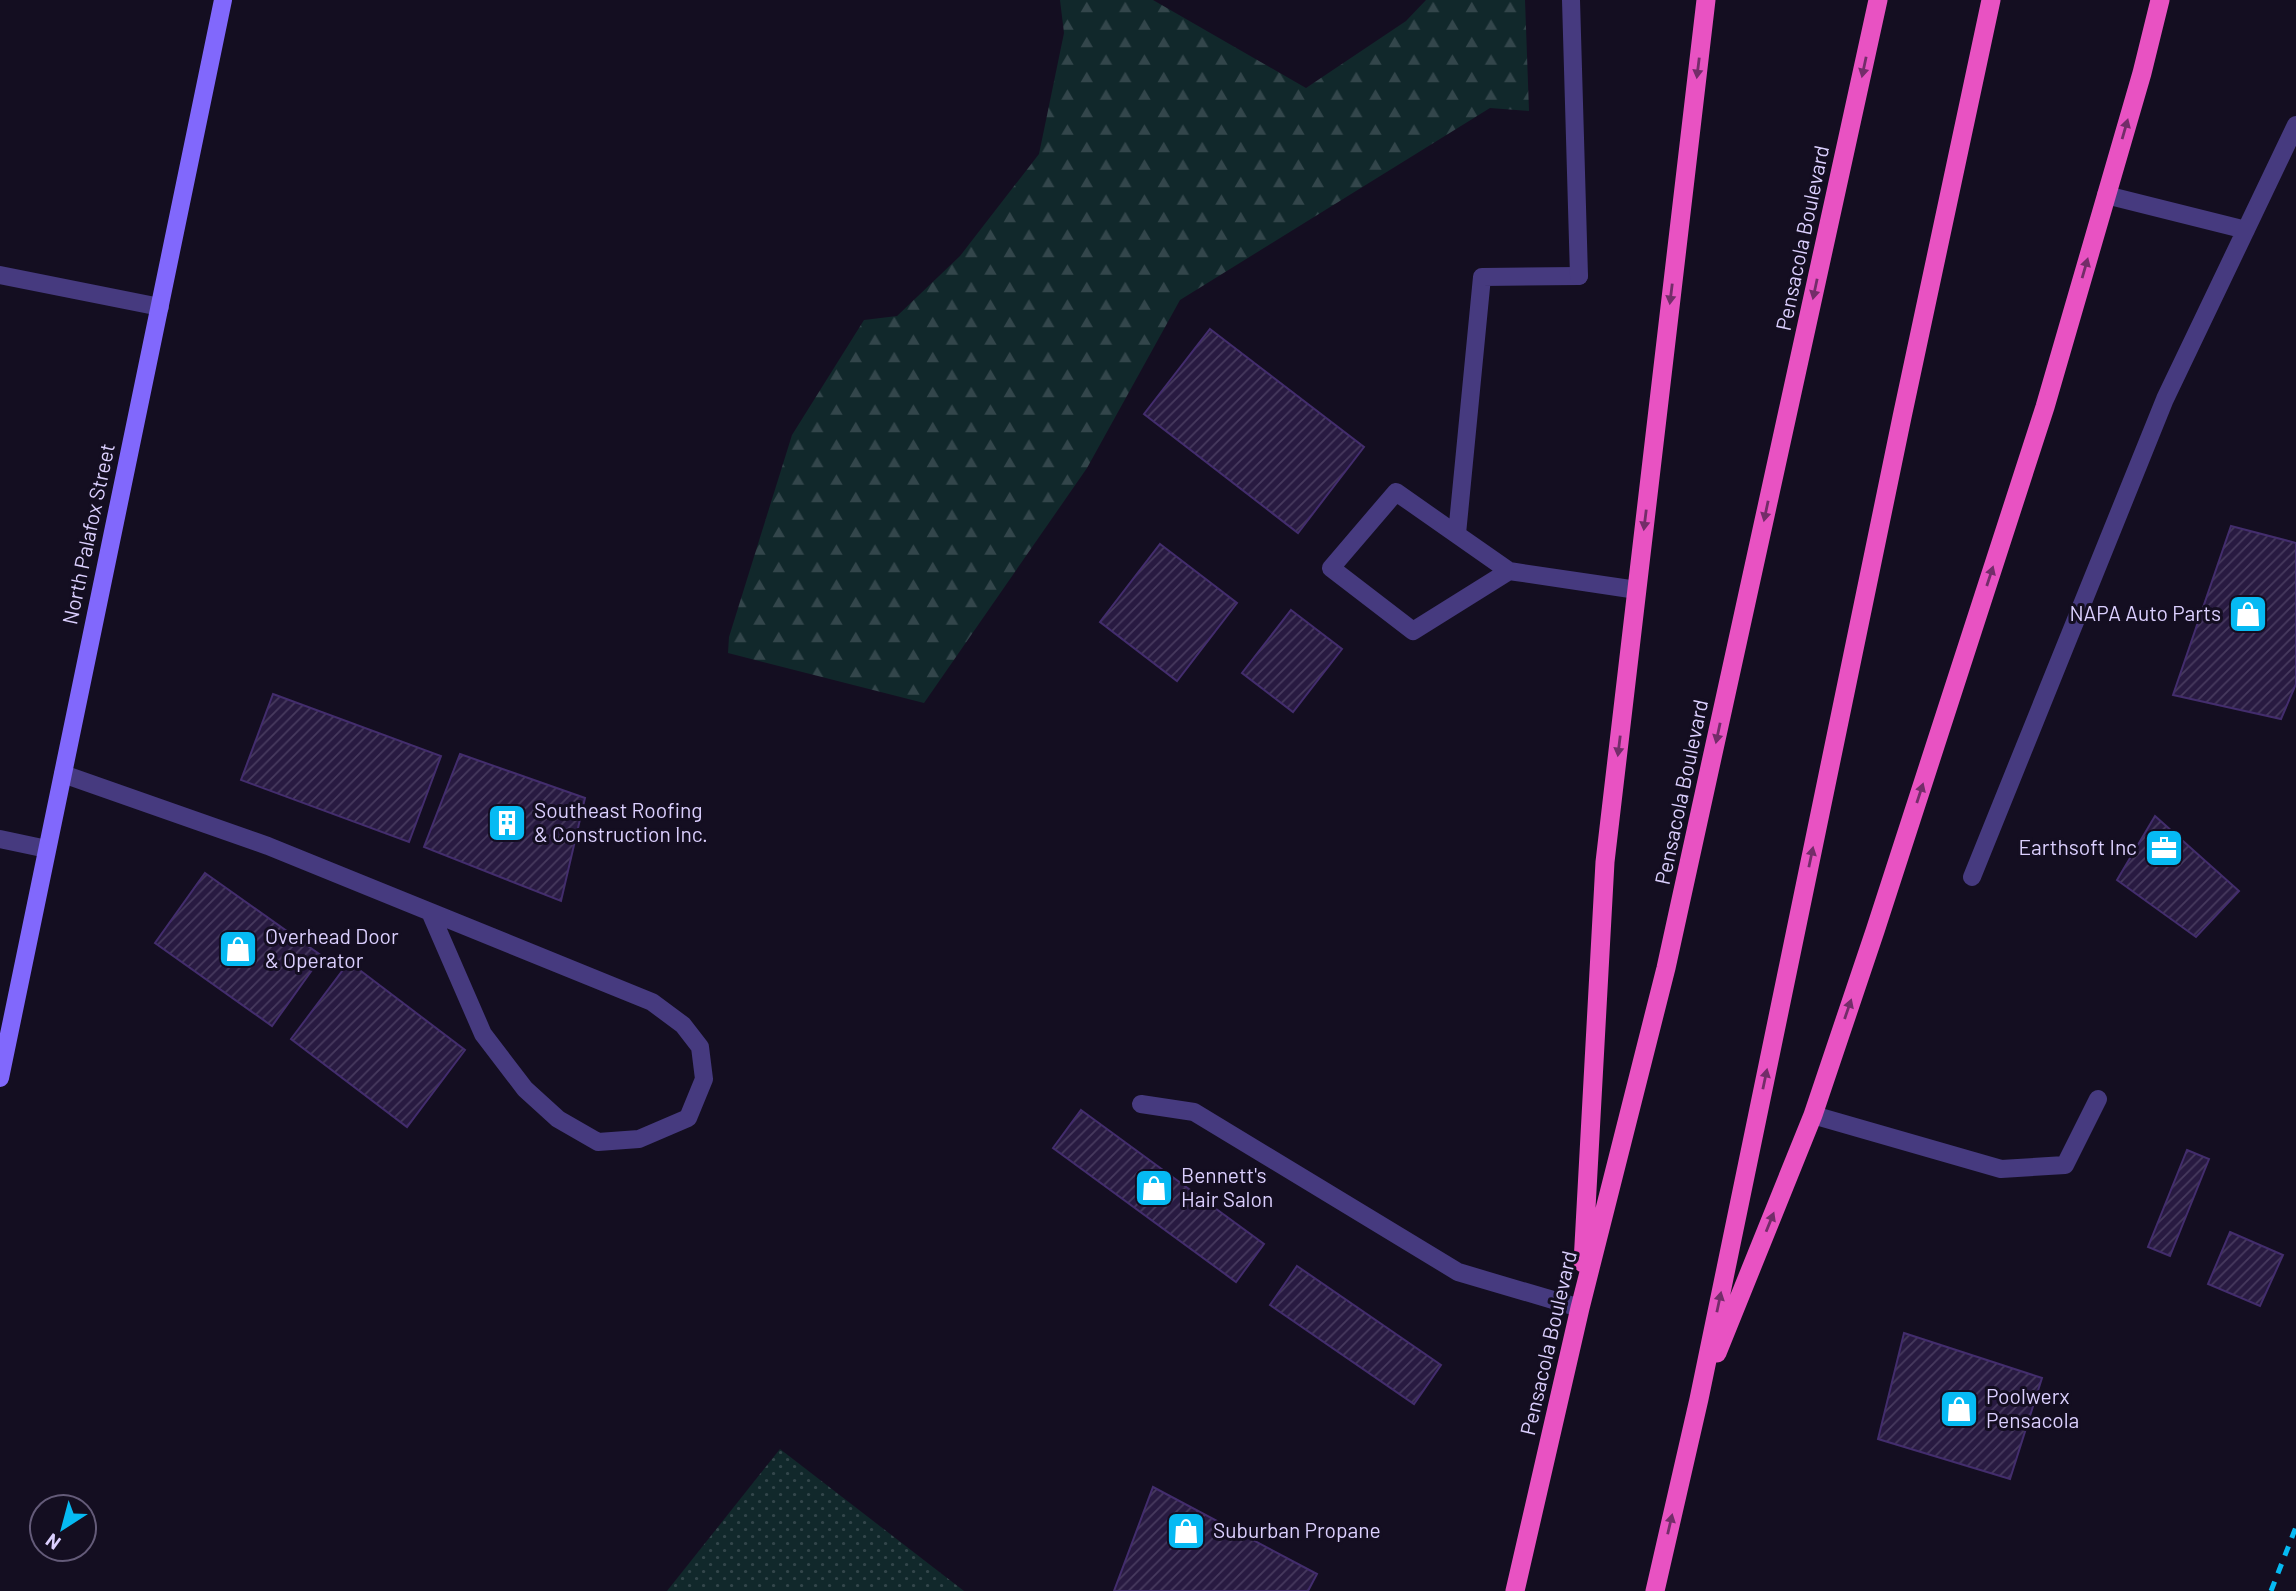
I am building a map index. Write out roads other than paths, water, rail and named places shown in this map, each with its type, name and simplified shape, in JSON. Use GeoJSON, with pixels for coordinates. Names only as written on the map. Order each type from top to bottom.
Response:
{"type":"FeatureCollection","features":[{"type":"Feature","properties":{"kind":"highway"},"geometry":{"type":"LineString","coordinates":[[1580,1308],[1605,862],[1706,0]]}},
{"type":"Feature","properties":{"kind":"highway","name":"Pensacola Boulevard"},"geometry":{"type":"LineString","coordinates":[[1515,1591],[1580,1308],[1666,968],[1878,0]]}},
{"type":"Feature","properties":{"kind":"highway"},"geometry":{"type":"LineString","coordinates":[[1655,1591],[1699,1399],[1896,444],[1991,0]]}},
{"type":"Feature","properties":{"kind":"highway"},"geometry":{"type":"LineString","coordinates":[[1699,1399],[1813,1115],[2045,407],[2142,73],[2160,0]]}},
{"type":"Feature","properties":{"kind":"main road","name":"North Palafox Street"},"geometry":{"type":"LineString","coordinates":[[0,1078],[223,0]]}},
{"type":"Feature","properties":{"kind":"street"},"geometry":{"type":"LineString","coordinates":[[1457,534],[1482,277],[1579,276],[1570,0]]}},
{"type":"Feature","properties":{"kind":"street"},"geometry":{"type":"LineString","coordinates":[[1972,877],[2165,399],[2296,125]]}},
{"type":"Feature","properties":{"kind":"street"},"geometry":{"type":"LineString","coordinates":[[2106,195],[2246,230]]}},
{"type":"Feature","properties":{"kind":"street"},"geometry":{"type":"LineString","coordinates":[[0,275],[160,307]]}},
{"type":"Feature","properties":{"kind":"street"},"geometry":{"type":"LineString","coordinates":[[1509,571],[1413,631],[1331,568],[1396,492],[1509,571],[1637,590]]}},
{"type":"Feature","properties":{"kind":"street"},"geometry":{"type":"LineString","coordinates":[[63,774],[268,846],[652,1002],[683,1025],[700,1047],[704,1079],[688,1118],[639,1139],[598,1142],[558,1119],[525,1088],[483,1034],[430,912]]}},
{"type":"Feature","properties":{"kind":"street"},"geometry":{"type":"LineString","coordinates":[[0,839],[47,849]]}},
{"type":"Feature","properties":{"kind":"street"},"geometry":{"type":"LineString","coordinates":[[1813,1115],[2001,1169],[2066,1165],[2098,1099]]}},
{"type":"Feature","properties":{"kind":"street"},"geometry":{"type":"LineString","coordinates":[[1140,1104],[1194,1112],[1458,1272],[1580,1308]]}},
{"type":"Feature","properties":{"kind":"railway"},"geometry":{"type":"LineString","coordinates":[[2271,1591],[2296,1527]]}},
{"type":"Feature","properties":{"kind":"place","name":"NAPA Auto Parts"},"geometry":{"type":"Point","coordinates":[2248,614]}},
{"type":"Feature","properties":{"kind":"place","name":"Southeast Roofing & Construction Inc."},"geometry":{"type":"Point","coordinates":[507,823]}},
{"type":"Feature","properties":{"kind":"place","name":"Earthsoft Inc"},"geometry":{"type":"Point","coordinates":[2164,848]}},
{"type":"Feature","properties":{"kind":"place","name":"Overhead Door & Operator"},"geometry":{"type":"Point","coordinates":[238,949]}},
{"type":"Feature","properties":{"kind":"place","name":"Bennett's Hair Salon"},"geometry":{"type":"Point","coordinates":[1154,1188]}},
{"type":"Feature","properties":{"kind":"place","name":"Poolwerx Pensacola"},"geometry":{"type":"Point","coordinates":[1959,1409]}},
{"type":"Feature","properties":{"kind":"place","name":"Suburban Propane"},"geometry":{"type":"Point","coordinates":[1186,1531]}}]}
